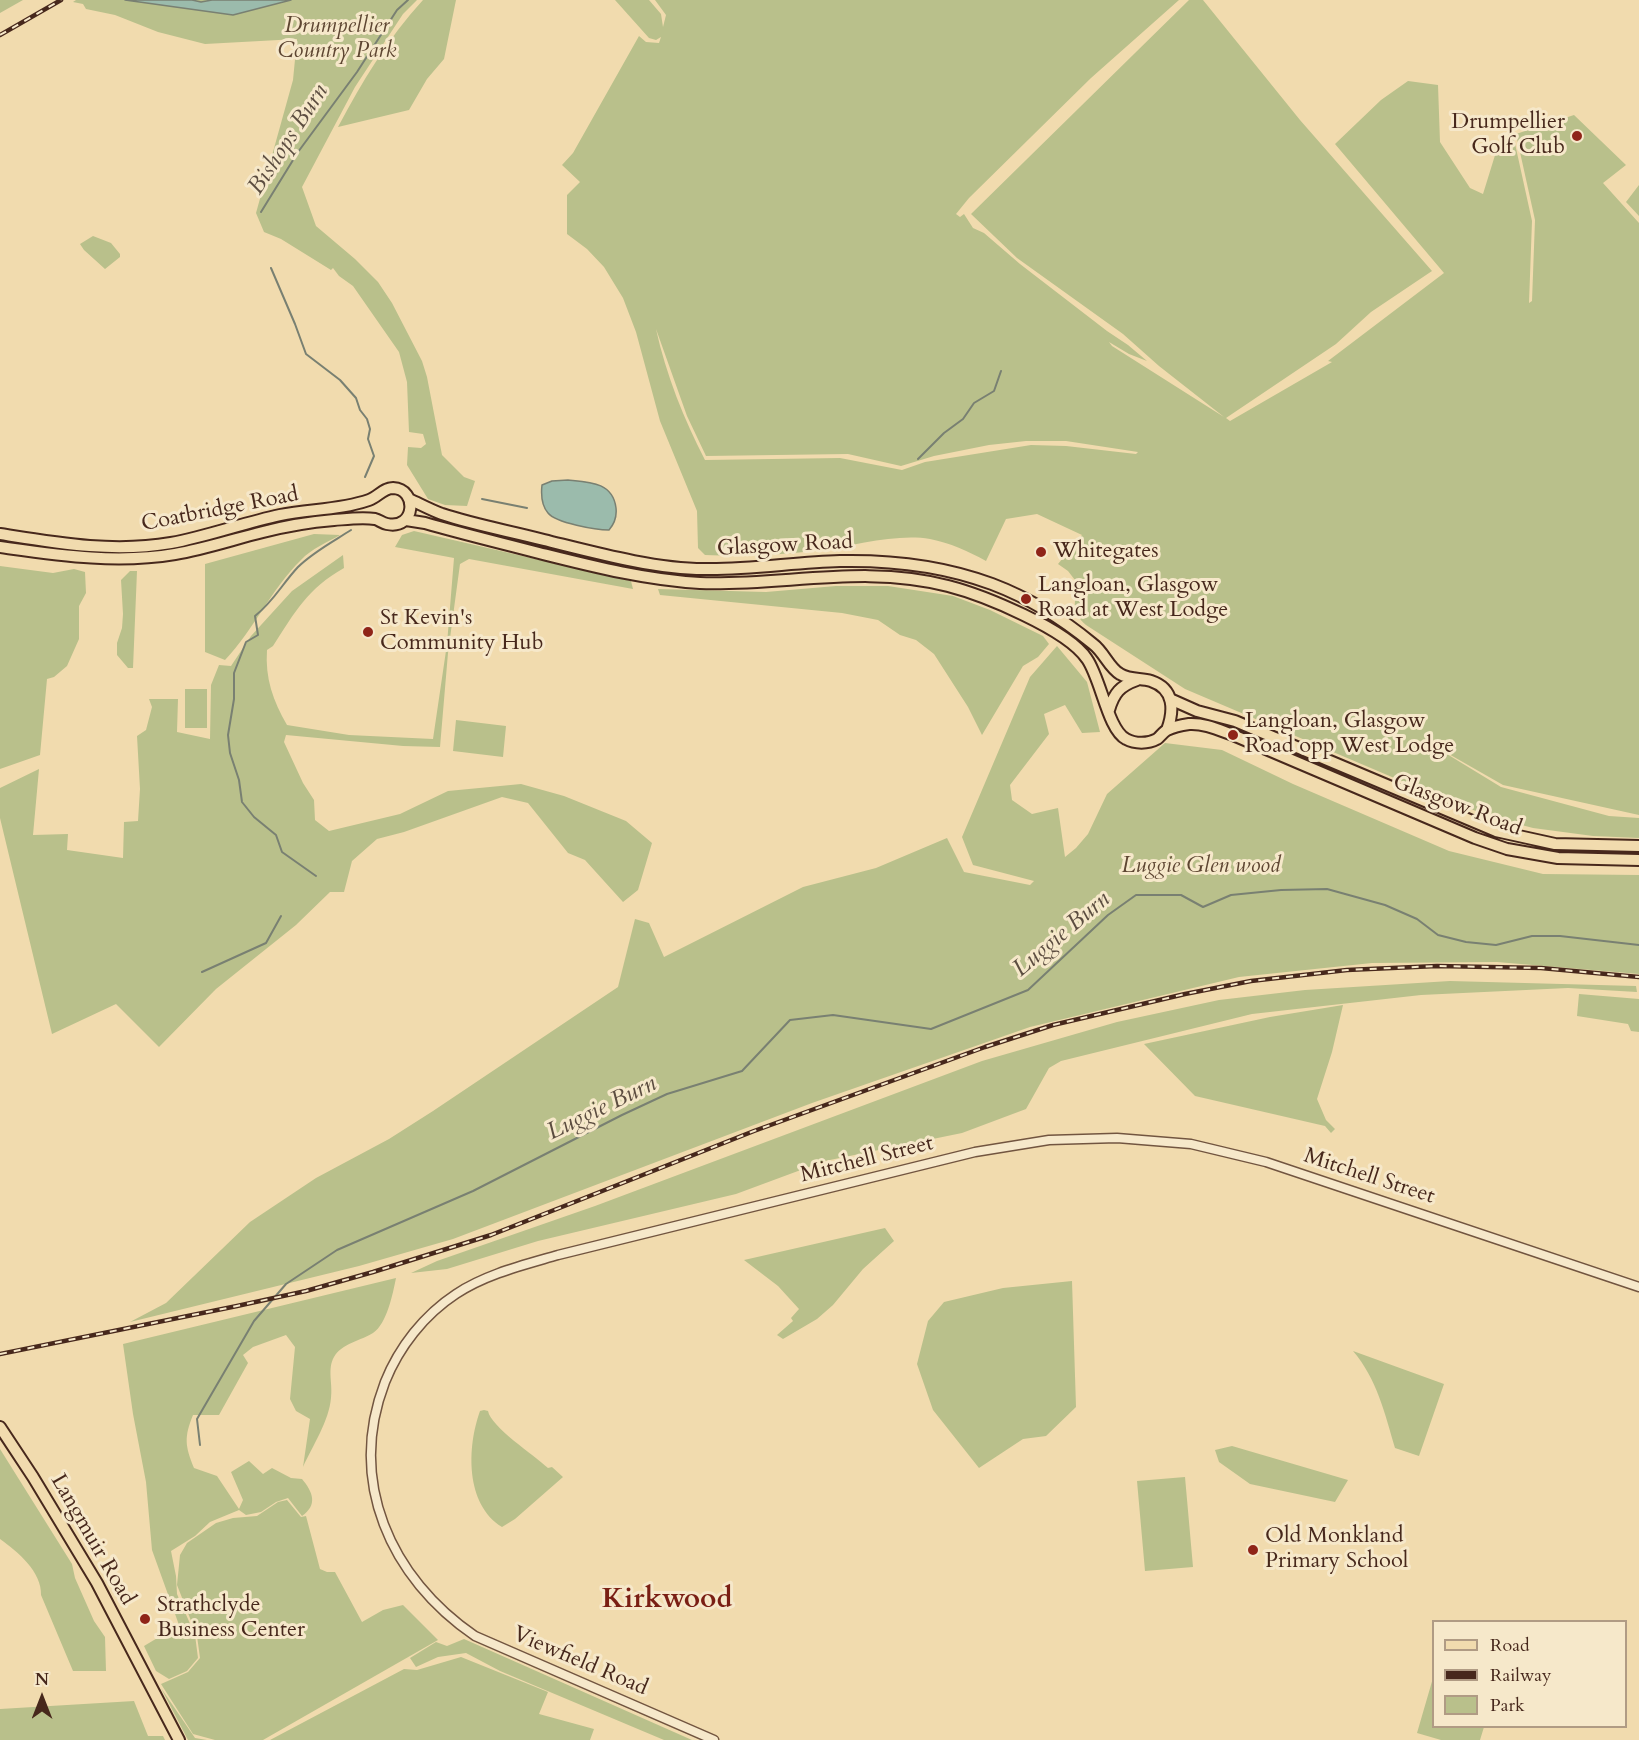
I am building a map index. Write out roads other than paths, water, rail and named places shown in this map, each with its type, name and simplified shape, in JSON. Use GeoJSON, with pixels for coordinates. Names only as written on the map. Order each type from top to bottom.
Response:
{"type":"FeatureCollection","features":[{"type":"Feature","properties":{"kind":"main road","name":"Coatbridge Road"},"geometry":{"type":"LineString","coordinates":[[0,534],[96,547],[146,546],[203,536],[283,515],[350,507],[375,498],[386,489],[401,490],[409,499]]}},
{"type":"Feature","properties":{"kind":"main road"},"geometry":{"type":"LineString","coordinates":[[375,498],[373,505],[377,519]]}},
{"type":"Feature","properties":{"kind":"main road"},"geometry":{"type":"LineString","coordinates":[[406,520],[411,512],[409,499]]}},
{"type":"Feature","properties":{"kind":"main road","name":"Glasgow Road"},"geometry":{"type":"LineString","coordinates":[[409,499],[442,513],[590,552],[650,563],[703,570],[840,561],[924,566],[992,584],[1052,613],[1096,646],[1119,674],[1137,680],[1151,681],[1163,688],[1170,699],[1197,711],[1236,721],[1496,831],[1555,844],[1639,846]]}},
{"type":"Feature","properties":{"kind":"main road","name":"Coatbridge Road"},"geometry":{"type":"LineString","coordinates":[[0,547],[77,558],[156,557],[221,544],[290,525],[351,518],[377,519],[389,525],[406,520]]}},
{"type":"Feature","properties":{"kind":"main road","name":"Glasgow Road"},"geometry":{"type":"LineString","coordinates":[[406,520],[648,577],[699,583],[747,583],[851,575],[901,578],[946,585],[991,599],[1052,631],[1071,644],[1087,658],[1109,710],[1114,728],[1126,739],[1142,743],[1156,740],[1167,730],[1189,724],[1199,724],[1217,729],[1475,838],[1507,849],[1558,858],[1639,860]]}},
{"type":"Feature","properties":{"kind":"main road"},"geometry":{"type":"LineString","coordinates":[[648,577],[650,563]]}},
{"type":"Feature","properties":{"kind":"main road"},"geometry":{"type":"LineString","coordinates":[[789,564],[789,578]]}},
{"type":"Feature","properties":{"kind":"main road"},"geometry":{"type":"LineString","coordinates":[[1109,710],[1113,696],[1123,685],[1137,680]]}},
{"type":"Feature","properties":{"kind":"main road"},"geometry":{"type":"LineString","coordinates":[[1167,730],[1173,715],[1170,699]]}},
{"type":"Feature","properties":{"kind":"main road","name":"Langmuir Road"},"geometry":{"type":"LineString","coordinates":[[0,1427],[97,1583],[179,1740]]}},
{"type":"Feature","properties":{"kind":"street","name":"Mitchell Street"},"geometry":{"type":"LineString","coordinates":[[439,1608],[412,1577],[389,1539],[380,1516],[372,1483],[370,1453],[377,1404],[389,1372],[398,1356],[417,1329],[436,1310],[456,1294],[476,1284],[514,1267],[558,1255],[975,1152],[1049,1140],[1117,1138],[1191,1144],[1266,1162],[1639,1287]]}},
{"type":"Feature","properties":{"kind":"street","name":"Viewfield Road"},"geometry":{"type":"LineString","coordinates":[[439,1608],[475,1636],[714,1740]]}},
{"type":"Feature","properties":{"kind":"waterway","name":"Bishops Burn"},"geometry":{"type":"LineString","coordinates":[[261,212],[298,152],[357,72],[397,10],[408,0]]}},
{"type":"Feature","properties":{"kind":"waterway","name":"Bishops Burn"},"geometry":{"type":"LineString","coordinates":[[271,268],[306,354],[340,380],[356,398],[360,410],[367,419],[370,429],[368,439],[374,456],[365,477]]}},
{"type":"Feature","properties":{"kind":"waterway"},"geometry":{"type":"LineString","coordinates":[[918,459],[944,433],[963,419],[974,403],[994,391],[1001,371]]}},
{"type":"Feature","properties":{"kind":"waterway"},"geometry":{"type":"LineString","coordinates":[[482,499],[527,508]]}},
{"type":"Feature","properties":{"kind":"waterway","name":"Bishops Burn"},"geometry":{"type":"LineString","coordinates":[[316,876],[282,852],[276,835],[254,817],[242,802],[228,735],[234,699],[234,673],[246,642],[258,635],[255,616],[304,562],[351,530]]}},
{"type":"Feature","properties":{"kind":"waterway","name":"Luggie Burn"},"geometry":{"type":"LineString","coordinates":[[200,1445],[197,1419],[254,1321],[286,1284],[337,1250],[473,1191],[667,1094],[742,1071],[790,1020],[833,1015],[931,1029],[1028,990],[1108,915],[1136,895],[1181,895],[1203,907],[1231,895],[1281,890],[1327,889],[1385,905],[1417,919],[1438,935],[1466,942],[1496,945],[1532,936],[1560,936],[1639,945]]}},
{"type":"Feature","properties":{"kind":"waterway"},"geometry":{"type":"LineString","coordinates":[[202,972],[266,943],[281,916]]}},
{"type":"Feature","properties":{"kind":"railway"},"geometry":{"type":"LineString","coordinates":[[0,35],[61,0]]}},
{"type":"Feature","properties":{"kind":"railway"},"geometry":{"type":"LineString","coordinates":[[0,1354],[306,1291],[373,1272],[491,1235],[754,1131],[985,1047],[1053,1025],[1185,994],[1251,981],[1347,970],[1437,966],[1541,968],[1639,977]]}},
{"type":"Feature","properties":{"kind":"place","name":"Drumpellier Golf Club"},"geometry":{"type":"Point","coordinates":[1577,136]}},
{"type":"Feature","properties":{"kind":"place","name":"Whitegates"},"geometry":{"type":"Point","coordinates":[1041,552]}},
{"type":"Feature","properties":{"kind":"place","name":"Langloan, Glasgow Road at West Lodge"},"geometry":{"type":"Point","coordinates":[1026,599]}},
{"type":"Feature","properties":{"kind":"place","name":"St Kevin's Community Hub"},"geometry":{"type":"Point","coordinates":[368,632]}},
{"type":"Feature","properties":{"kind":"place","name":"Langloan, Glasgow Road opp West Lodge"},"geometry":{"type":"Point","coordinates":[1233,735]}},
{"type":"Feature","properties":{"kind":"place","name":"Old Monkland Primary School"},"geometry":{"type":"Point","coordinates":[1253,1550]}},
{"type":"Feature","properties":{"kind":"place","name":"Strathclyde Business Center"},"geometry":{"type":"Point","coordinates":[145,1619]}},
{"type":"Feature","properties":{"kind":"district","name":"Kirkwood"},"geometry":{"type":"Point","coordinates":[667,1601]}},
{"type":"Feature","properties":{"kind":"park label","name":"Drumpellier Country Park"},"geometry":{"type":"Point","coordinates":[337,40]}},
{"type":"Feature","properties":{"kind":"park label","name":"Luggie Glen wood"},"geometry":{"type":"Point","coordinates":[1201,867]}}]}
